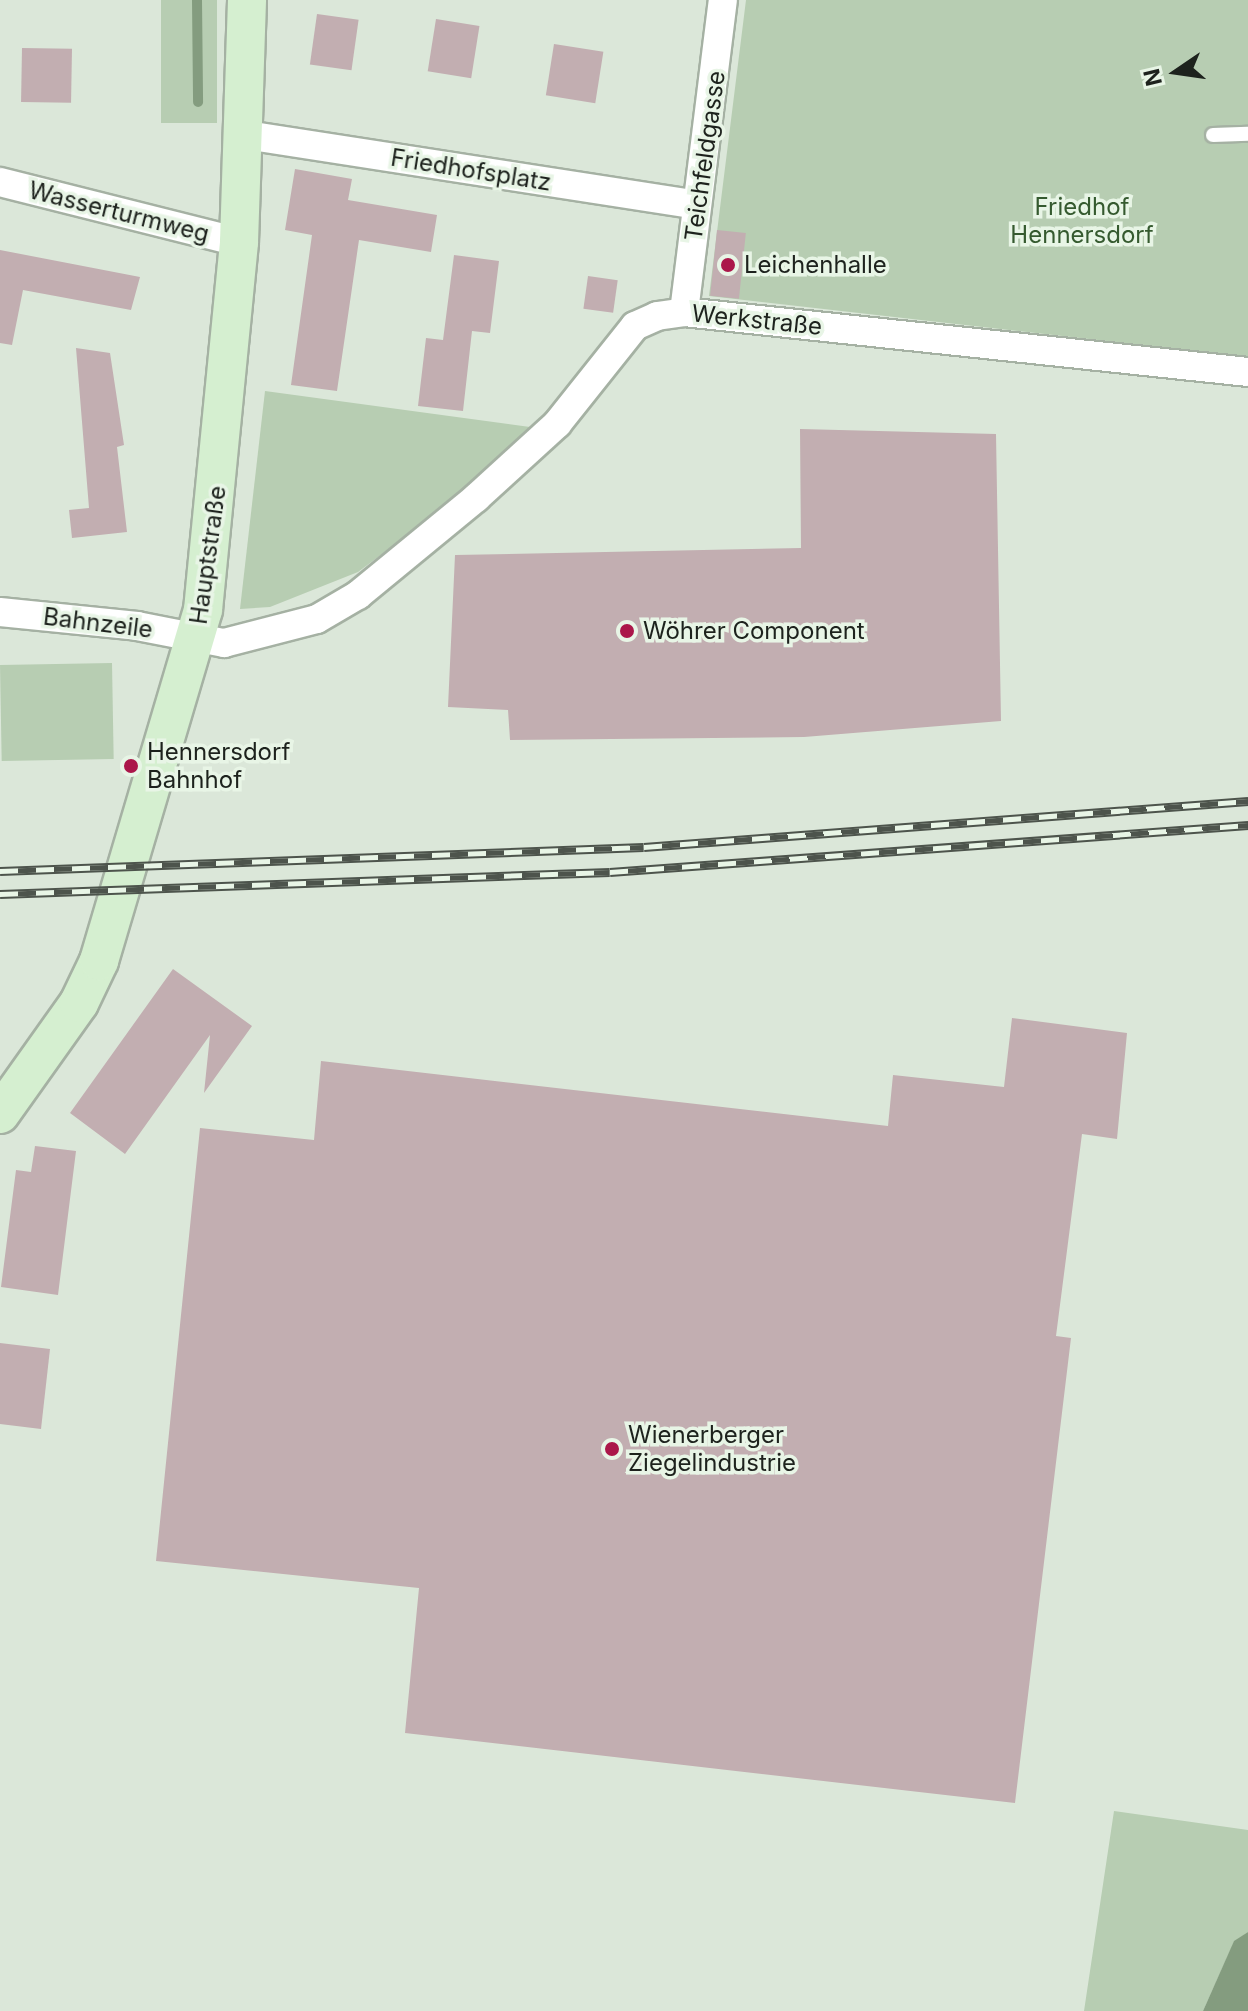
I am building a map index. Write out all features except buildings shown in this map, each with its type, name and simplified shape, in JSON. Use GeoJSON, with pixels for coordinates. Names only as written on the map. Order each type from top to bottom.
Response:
{"type":"FeatureCollection","features":[{"type":"Feature","properties":{"kind":"street","name":"Hauptstraße"},"geometry":{"type":"LineString","coordinates":[[1,1109],[90,983],[196,639],[213,552],[239,242],[246,135],[247,0]]}},
{"type":"Feature","properties":{"kind":"street","name":"Teichfeldgasse"},"geometry":{"type":"LineString","coordinates":[[684,312],[723,0]]}},
{"type":"Feature","properties":{"kind":"street","name":"Friedhofsplatz"},"geometry":{"type":"LineString","coordinates":[[246,135],[697,205]]}},
{"type":"Feature","properties":{"kind":"street","name":"Wasserturmweg"},"geometry":{"type":"LineString","coordinates":[[0,182],[239,242]]}},
{"type":"Feature","properties":{"kind":"street","name":"Werkstraße"},"geometry":{"type":"LineString","coordinates":[[196,639],[224,643],[259,638],[341,607],[557,424],[635,326],[684,312],[1248,372]]}},
{"type":"Feature","properties":{"kind":"street","name":"Bahnzeile"},"geometry":{"type":"LineString","coordinates":[[0,612],[196,639]]}},
{"type":"Feature","properties":{"kind":"lane"},"geometry":{"type":"LineString","coordinates":[[1213,135],[1248,134]]}},
{"type":"Feature","properties":{"kind":"green space"},"geometry":{"type":"Polygon","coordinates":[[[161,0],[217,0],[217,123],[161,123],[161,0]]]}},
{"type":"Feature","properties":{"kind":"green space","name":"Friedhof Hennersdorf"},"geometry":{"type":"Polygon","coordinates":[[[746,0],[1248,0],[1248,357],[709,296],[746,0]]]}},
{"type":"Feature","properties":{"kind":"green space"},"geometry":{"type":"Polygon","coordinates":[[[265,391],[530,427],[478,482],[358,572],[270,607],[240,609],[265,391]]]}},
{"type":"Feature","properties":{"kind":"green space"},"geometry":{"type":"Polygon","coordinates":[[[112,663],[114,759],[2,761],[0,665],[112,663]]]}},
{"type":"Feature","properties":{"kind":"green space"},"geometry":{"type":"Polygon","coordinates":[[[1114,1811],[1248,1830],[1248,1932],[1234,1942],[1203,2011],[1084,2011],[1114,1811]]]}},
{"type":"Feature","properties":{"kind":"shaded area"},"geometry":{"type":"Polygon","coordinates":[[[1248,1932],[1248,2011],[1203,2011],[1234,1941],[1248,1932]]]}},
{"type":"Feature","properties":{"kind":"waterway"},"geometry":{"type":"LineString","coordinates":[[197,0],[198,102]]}},
{"type":"Feature","properties":{"kind":"railway"},"geometry":{"type":"LineString","coordinates":[[0,871],[644,847],[1248,801]]}},
{"type":"Feature","properties":{"kind":"railway"},"geometry":{"type":"LineString","coordinates":[[0,894],[610,872],[1248,825]]}},
{"type":"Feature","properties":{"kind":"place","name":"Leichenhalle"},"geometry":{"type":"Point","coordinates":[728,265]}},
{"type":"Feature","properties":{"kind":"place","name":"Wöhrer Component"},"geometry":{"type":"Point","coordinates":[627,631]}},
{"type":"Feature","properties":{"kind":"place","name":"Hennersdorf Bahnhof"},"geometry":{"type":"Point","coordinates":[131,766]}},
{"type":"Feature","properties":{"kind":"place","name":"Wienerberger Ziegelindustrie"},"geometry":{"type":"Point","coordinates":[612,1449]}}]}
